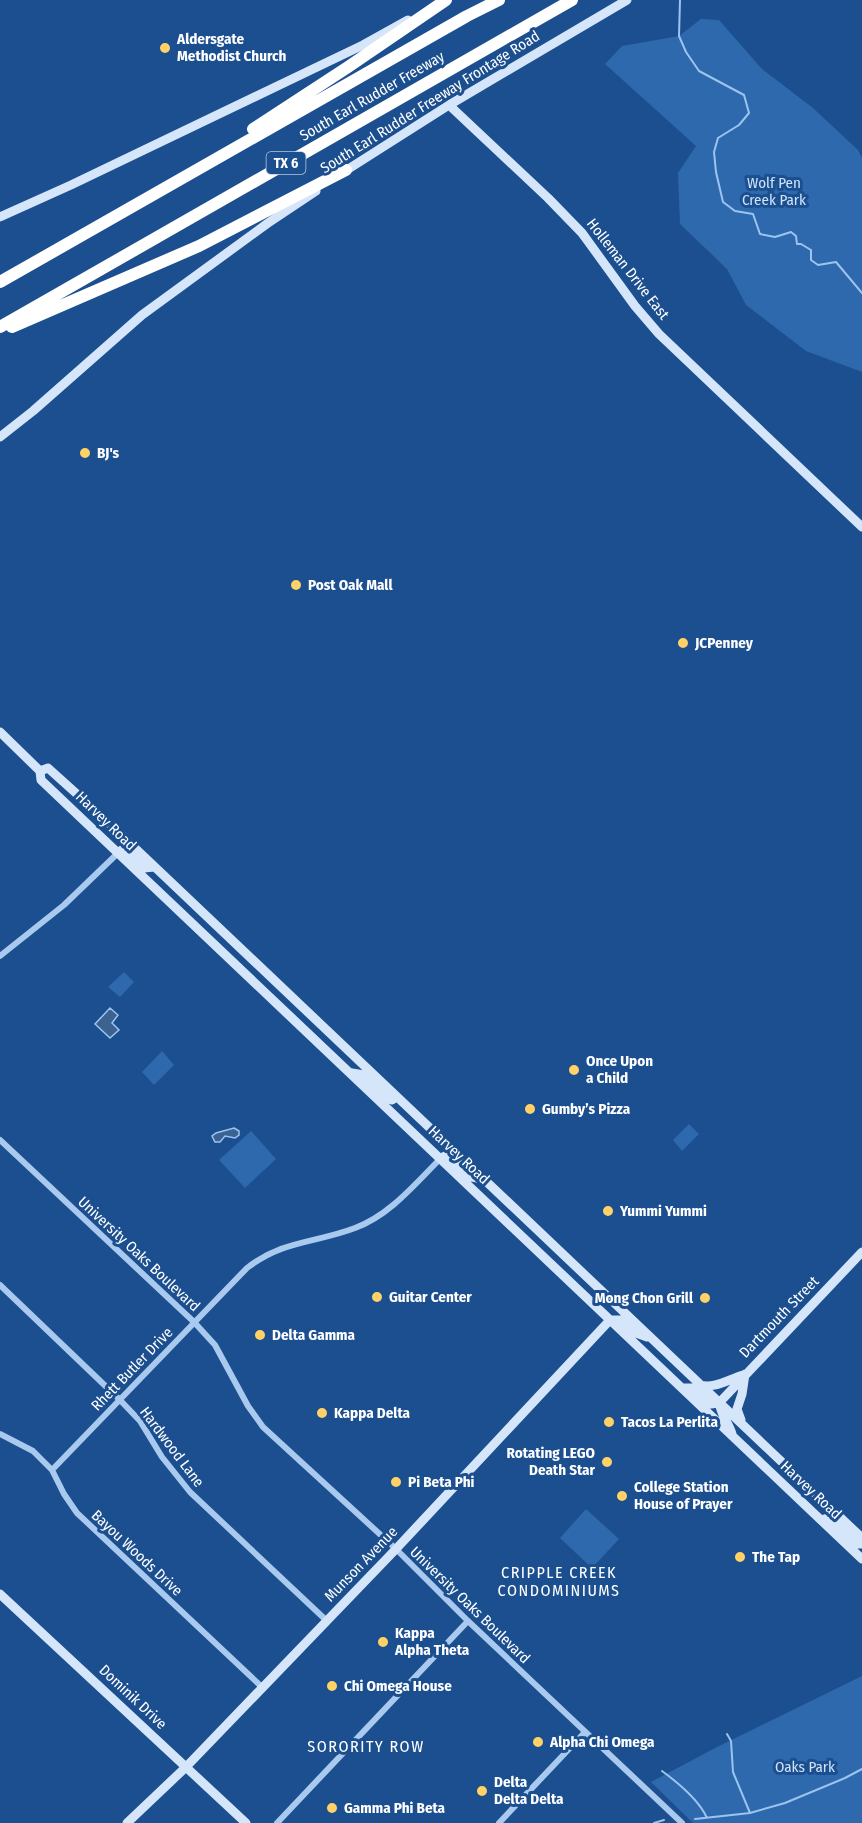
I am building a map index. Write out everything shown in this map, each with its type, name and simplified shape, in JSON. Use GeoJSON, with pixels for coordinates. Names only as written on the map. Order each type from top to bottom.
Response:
{"type":"FeatureCollection","features":[{"type":"Feature","properties":{"kind":"highway"},"geometry":{"type":"LineString","coordinates":[[209,162],[244,135],[445,0]]}},
{"type":"Feature","properties":{"kind":"highway","name":"South Earl Rudder Freeway"},"geometry":{"type":"LineString","coordinates":[[0,282],[466,16],[499,0]]}},
{"type":"Feature","properties":{"kind":"highway","name":"South Earl Rudder Freeway"},"geometry":{"type":"LineString","coordinates":[[0,327],[572,0]]}},
{"type":"Feature","properties":{"kind":"highway"},"geometry":{"type":"LineString","coordinates":[[0,333],[199,246],[346,170]]}},
{"type":"Feature","properties":{"kind":"main road"},"geometry":{"type":"LineString","coordinates":[[0,217],[363,45],[445,0]]}},
{"type":"Feature","properties":{"kind":"main road","name":"South Earl Rudder Freeway Frontage Road"},"geometry":{"type":"LineString","coordinates":[[0,437],[142,315],[268,223],[346,170],[449,105],[627,0]]}},
{"type":"Feature","properties":{"kind":"main road","name":"Holleman Drive East"},"geometry":{"type":"LineString","coordinates":[[449,105],[582,233],[635,306],[659,334],[862,526]]}},
{"type":"Feature","properties":{"kind":"main road","name":"Harvey Road"},"geometry":{"type":"LineString","coordinates":[[0,732],[40,771],[41,780],[862,1559]]}},
{"type":"Feature","properties":{"kind":"main road","name":"Harvey Road"},"geometry":{"type":"LineString","coordinates":[[40,771],[48,768],[862,1538]]}},
{"type":"Feature","properties":{"kind":"main road"},"geometry":{"type":"LineString","coordinates":[[117,852],[123,849],[144,868],[154,867]]}},
{"type":"Feature","properties":{"kind":"main road"},"geometry":{"type":"LineString","coordinates":[[257,985],[266,973]]}},
{"type":"Feature","properties":{"kind":"main road"},"geometry":{"type":"LineString","coordinates":[[352,1073],[364,1075],[388,1099],[392,1100],[397,1097]]}},
{"type":"Feature","properties":{"kind":"main road"},"geometry":{"type":"LineString","coordinates":[[441,1158],[447,1155],[472,1177],[483,1179]]}},
{"type":"Feature","properties":{"kind":"main road","name":"Dartmouth Street"},"geometry":{"type":"LineString","coordinates":[[719,1403],[862,1252]]}},
{"type":"Feature","properties":{"kind":"main road"},"geometry":{"type":"LineString","coordinates":[[597,1287],[611,1311],[610,1320],[621,1320],[636,1333],[651,1339]]}},
{"type":"Feature","properties":{"kind":"main road","name":"Munson Avenue"},"geometry":{"type":"LineString","coordinates":[[133,1822],[396,1550],[610,1320]]}},
{"type":"Feature","properties":{"kind":"main road"},"geometry":{"type":"LineString","coordinates":[[700,1385],[713,1386],[745,1374],[737,1409],[738,1416],[745,1427]]}},
{"type":"Feature","properties":{"kind":"main road"},"geometry":{"type":"LineString","coordinates":[[682,1388],[694,1389],[711,1404],[719,1403],[733,1437]]}},
{"type":"Feature","properties":{"kind":"main road"},"geometry":{"type":"LineString","coordinates":[[822,1520],[830,1517],[858,1544],[862,1544]]}},
{"type":"Feature","properties":{"kind":"main road","name":"Dominik Drive"},"geometry":{"type":"LineString","coordinates":[[0,1594],[246,1823]]}},
{"type":"Feature","properties":{"kind":"street"},"geometry":{"type":"LineString","coordinates":[[0,956],[64,905],[117,852]]}},
{"type":"Feature","properties":{"kind":"street","name":"University Oaks Boulevard"},"geometry":{"type":"LineString","coordinates":[[0,1140],[194,1322],[215,1345],[248,1406],[263,1426],[682,1823]]}},
{"type":"Feature","properties":{"kind":"street","name":"Rhett Butler Drive"},"geometry":{"type":"LineString","coordinates":[[52,1470],[251,1265],[279,1249],[355,1229],[371,1220],[398,1200],[441,1158]]}},
{"type":"Feature","properties":{"kind":"street","name":"Hardwood Lane"},"geometry":{"type":"LineString","coordinates":[[0,1285],[140,1421],[162,1457],[190,1492],[327,1621]]}},
{"type":"Feature","properties":{"kind":"street","name":"Bayou Woods Drive"},"geometry":{"type":"LineString","coordinates":[[0,1434],[33,1451],[52,1470],[77,1513],[263,1688]]}},
{"type":"Feature","properties":{"kind":"street"},"geometry":{"type":"LineString","coordinates":[[277,1823],[468,1621]]}},
{"type":"Feature","properties":{"kind":"street"},"geometry":{"type":"LineString","coordinates":[[500,1823],[585,1732]]}},
{"type":"Feature","properties":{"kind":"green space","name":"Wolf Pen Creek Park"},"geometry":{"type":"Polygon","coordinates":[[[701,19],[719,20],[762,69],[813,108],[858,150],[862,158],[862,372],[806,351],[746,305],[727,269],[680,224],[678,173],[696,146],[605,64],[622,46],[679,36],[701,19]]]}},
{"type":"Feature","properties":{"kind":"green space"},"geometry":{"type":"Polygon","coordinates":[[[124,972],[134,982],[120,997],[108,987],[124,972]]]}},
{"type":"Feature","properties":{"kind":"green space"},"geometry":{"type":"Polygon","coordinates":[[[162,1051],[174,1065],[154,1085],[142,1072],[162,1051]]]}},
{"type":"Feature","properties":{"kind":"green space"},"geometry":{"type":"Polygon","coordinates":[[[689,1124],[699,1134],[682,1151],[673,1140],[689,1124]]]}},
{"type":"Feature","properties":{"kind":"green space"},"geometry":{"type":"Polygon","coordinates":[[[251,1131],[276,1159],[245,1188],[219,1160],[251,1131]]]}},
{"type":"Feature","properties":{"kind":"green space"},"geometry":{"type":"Polygon","coordinates":[[[586,1509],[619,1539],[592,1568],[560,1538],[586,1509]]]}},
{"type":"Feature","properties":{"kind":"green space","name":"Oaks Park"},"geometry":{"type":"Polygon","coordinates":[[[862,1676],[862,1823],[693,1823],[651,1782],[717,1747],[862,1676]]]}},
{"type":"Feature","properties":{"kind":"shaded area"},"geometry":{"type":"Polygon","coordinates":[[[110,1008],[118,1015],[112,1023],[119,1030],[110,1038],[95,1024],[110,1008]]]}},
{"type":"Feature","properties":{"kind":"shaded area"},"geometry":{"type":"Polygon","coordinates":[[[234,1128],[239,1131],[239,1135],[235,1138],[225,1136],[220,1142],[215,1142],[212,1136],[216,1133],[234,1128]]]}},
{"type":"Feature","properties":{"kind":"waterway"},"geometry":{"type":"LineString","coordinates":[[680,0],[679,36],[686,52],[699,71],[744,95],[749,113],[739,125],[718,138],[714,152],[723,202],[735,211],[753,214],[760,234],[775,237],[791,232],[796,236],[797,244],[811,250],[811,260],[818,265],[836,262],[862,293]]}},
{"type":"Feature","properties":{"kind":"waterway"},"geometry":{"type":"LineString","coordinates":[[727,1734],[731,1741],[733,1772],[750,1813]]}},
{"type":"Feature","properties":{"kind":"waterway"},"geometry":{"type":"LineString","coordinates":[[695,1819],[750,1813],[785,1803],[862,1769]]}},
{"type":"Feature","properties":{"kind":"waterway"},"geometry":{"type":"LineString","coordinates":[[662,1771],[693,1798],[707,1818]]}},
{"type":"Feature","properties":{"kind":"waterway"},"geometry":{"type":"LineString","coordinates":[[654,1823],[664,1820]]}},
{"type":"Feature","properties":{"kind":"place","name":"Aldersgate Methodist Church"},"geometry":{"type":"Point","coordinates":[165,48]}},
{"type":"Feature","properties":{"kind":"place","name":"BJ's"},"geometry":{"type":"Point","coordinates":[85,453]}},
{"type":"Feature","properties":{"kind":"place","name":"Post Oak Mall"},"geometry":{"type":"Point","coordinates":[296,585]}},
{"type":"Feature","properties":{"kind":"place","name":"JCPenney"},"geometry":{"type":"Point","coordinates":[683,643]}},
{"type":"Feature","properties":{"kind":"place","name":"Once Upon a Child"},"geometry":{"type":"Point","coordinates":[574,1070]}},
{"type":"Feature","properties":{"kind":"place","name":"Gumby’s Pizza"},"geometry":{"type":"Point","coordinates":[530,1109]}},
{"type":"Feature","properties":{"kind":"place","name":"Yummi Yummi"},"geometry":{"type":"Point","coordinates":[608,1211]}},
{"type":"Feature","properties":{"kind":"place","name":"Guitar Center"},"geometry":{"type":"Point","coordinates":[377,1297]}},
{"type":"Feature","properties":{"kind":"place","name":"Mong Chon Grill"},"geometry":{"type":"Point","coordinates":[705,1298]}},
{"type":"Feature","properties":{"kind":"place","name":"Delta Gamma"},"geometry":{"type":"Point","coordinates":[260,1335]}},
{"type":"Feature","properties":{"kind":"place","name":"Kappa Delta"},"geometry":{"type":"Point","coordinates":[322,1413]}},
{"type":"Feature","properties":{"kind":"place","name":"Tacos La Perlita"},"geometry":{"type":"Point","coordinates":[609,1422]}},
{"type":"Feature","properties":{"kind":"place","name":"Rotating LEGO Death Star"},"geometry":{"type":"Point","coordinates":[607,1462]}},
{"type":"Feature","properties":{"kind":"place","name":"Pi Beta Phi"},"geometry":{"type":"Point","coordinates":[396,1482]}},
{"type":"Feature","properties":{"kind":"place","name":"College Station House of Prayer"},"geometry":{"type":"Point","coordinates":[622,1496]}},
{"type":"Feature","properties":{"kind":"place","name":"The Tap"},"geometry":{"type":"Point","coordinates":[740,1557]}},
{"type":"Feature","properties":{"kind":"place","name":"Kappa Alpha Theta"},"geometry":{"type":"Point","coordinates":[383,1642]}},
{"type":"Feature","properties":{"kind":"place","name":"Chi Omega House"},"geometry":{"type":"Point","coordinates":[332,1686]}},
{"type":"Feature","properties":{"kind":"place","name":"Alpha Chi Omega"},"geometry":{"type":"Point","coordinates":[538,1742]}},
{"type":"Feature","properties":{"kind":"place","name":"Delta Delta Delta"},"geometry":{"type":"Point","coordinates":[482,1791]}},
{"type":"Feature","properties":{"kind":"place","name":"Gamma Phi Beta"},"geometry":{"type":"Point","coordinates":[332,1808]}},
{"type":"Feature","properties":{"kind":"district","name":"CRIPPLE CREEK CONDOMINIUMS"},"geometry":{"type":"Point","coordinates":[559,1581]}},
{"type":"Feature","properties":{"kind":"district","name":"SORORITY ROW"},"geometry":{"type":"Point","coordinates":[366,1746]}}]}
